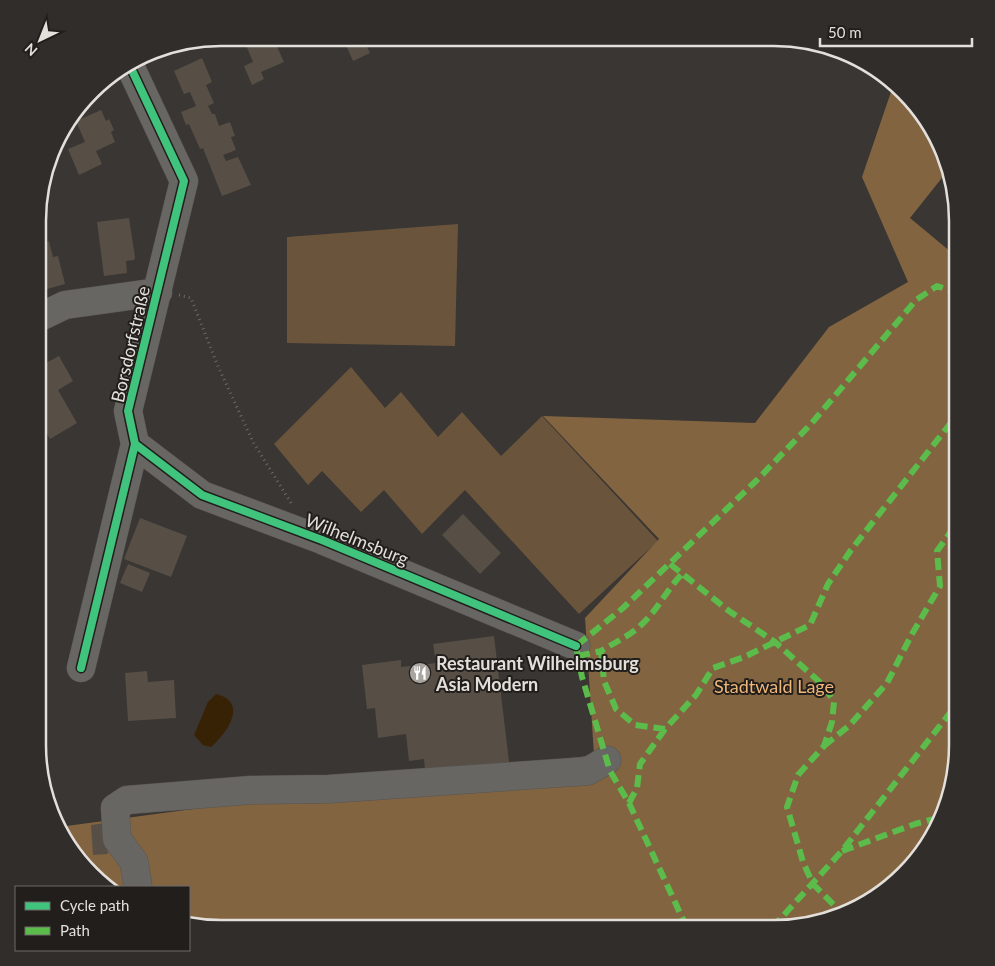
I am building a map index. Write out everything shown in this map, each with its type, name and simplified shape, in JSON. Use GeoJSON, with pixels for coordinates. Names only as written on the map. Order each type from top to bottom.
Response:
{"type":"FeatureCollection","features":[{"type":"Feature","properties":{"kind":"street","name":"Borsdorfstraße"},"geometry":{"type":"LineString","coordinates":[[81,668],[135,444],[128,411],[184,181],[132,71]]}},
{"type":"Feature","properties":{"kind":"street"},"geometry":{"type":"LineString","coordinates":[[46,314],[65,304],[158,292]]}},
{"type":"Feature","properties":{"kind":"street","name":"Wilhelmsburg"},"geometry":{"type":"LineString","coordinates":[[135,444],[202,495],[322,540],[576,646]]}},
{"type":"Feature","properties":{"kind":"street"},"geometry":{"type":"LineString","coordinates":[[138,886],[134,862],[117,839],[115,808],[127,800],[251,790],[329,789],[588,771],[607,760]]}},
{"type":"Feature","properties":{"kind":"path"},"geometry":{"type":"LineString","coordinates":[[158,292],[191,298],[217,364],[252,442],[293,505]]}},
{"type":"Feature","properties":{"kind":"shaded area"},"geometry":{"type":"Polygon","coordinates":[[[458,224],[455,346],[287,343],[287,237],[458,224]]]}},
{"type":"Feature","properties":{"kind":"shaded area"},"geometry":{"type":"Polygon","coordinates":[[[351,367],[385,408],[401,392],[438,437],[462,412],[501,456],[542,416],[658,541],[579,614],[465,490],[422,534],[384,490],[361,512],[322,471],[308,485],[274,444],[351,367]]]}},
{"type":"Feature","properties":{"kind":"shaded area"},"geometry":{"type":"Polygon","coordinates":[[[216,694],[226,698],[231,704],[233,711],[228,726],[211,747],[203,745],[194,735],[208,702],[216,694]]]}},
{"type":"Feature","properties":{"kind":"green space","name":"Stadtwald Lage"},"geometry":{"type":"Polygon","coordinates":[[[891,92],[913,115],[931,144],[942,177],[910,218],[948,250],[948,756],[943,790],[931,822],[913,851],[898,869],[880,884],[851,902],[808,916],[785,919],[210,919],[190,916],[190,886],[118,886],[97,869],[82,851],[67,826],[594,755],[585,618],[659,539],[543,416],[755,423],[829,327],[908,282],[862,177],[891,92]]]}},
{"type":"Feature","properties":{"kind":"building"},"geometry":{"type":"Polygon","coordinates":[[[246,46],[277,46],[284,62],[261,72],[264,79],[252,85],[244,66],[253,62],[246,46]]]}},
{"type":"Feature","properties":{"kind":"building"},"geometry":{"type":"Polygon","coordinates":[[[346,46],[367,46],[370,53],[353,61],[346,46]]]}},
{"type":"Feature","properties":{"kind":"building"},"geometry":{"type":"Polygon","coordinates":[[[202,58],[212,82],[206,85],[214,103],[208,106],[212,114],[215,114],[219,126],[230,122],[235,136],[231,137],[236,150],[223,155],[226,161],[238,157],[251,185],[222,196],[203,148],[200,149],[189,124],[186,125],[181,112],[196,106],[190,92],[184,94],[174,71],[202,58]]]}},
{"type":"Feature","properties":{"kind":"building"},"geometry":{"type":"Polygon","coordinates":[[[101,110],[106,121],[109,119],[114,130],[111,132],[115,142],[96,151],[102,164],[79,175],[68,149],[85,142],[77,123],[80,119],[101,110]]]}},
{"type":"Feature","properties":{"kind":"building"},"geometry":{"type":"Polygon","coordinates":[[[129,218],[134,260],[126,261],[127,273],[104,276],[97,222],[129,218]]]}},
{"type":"Feature","properties":{"kind":"building"},"geometry":{"type":"Polygon","coordinates":[[[49,241],[53,257],[58,256],[65,284],[46,289],[46,242],[49,241]]]}},
{"type":"Feature","properties":{"kind":"building"},"geometry":{"type":"Polygon","coordinates":[[[59,356],[73,381],[58,390],[77,423],[50,439],[46,433],[46,363],[59,356]]]}},
{"type":"Feature","properties":{"kind":"building"},"geometry":{"type":"Polygon","coordinates":[[[463,514],[501,553],[480,574],[442,535],[463,514]]]}},
{"type":"Feature","properties":{"kind":"building"},"geometry":{"type":"Polygon","coordinates":[[[140,518],[187,536],[171,577],[124,559],[140,518]]]}},
{"type":"Feature","properties":{"kind":"building"},"geometry":{"type":"Polygon","coordinates":[[[128,564],[150,573],[142,592],[120,583],[128,564]]]}},
{"type":"Feature","properties":{"kind":"building"},"geometry":{"type":"Polygon","coordinates":[[[494,636],[510,770],[426,780],[424,759],[409,761],[406,734],[378,738],[375,708],[367,709],[362,665],[401,660],[401,667],[436,663],[433,644],[494,636]]]}},
{"type":"Feature","properties":{"kind":"building"},"geometry":{"type":"Polygon","coordinates":[[[147,671],[148,682],[174,680],[176,718],[128,721],[125,673],[147,671]]]}},
{"type":"Feature","properties":{"kind":"building"},"geometry":{"type":"Polygon","coordinates":[[[106,823],[108,854],[93,855],[91,825],[106,823]]]}},
{"type":"Feature","properties":{"kind":"marked path"},"geometry":{"type":"LineString","coordinates":[[683,919],[629,803],[610,771],[582,677],[576,646],[623,608],[757,480],[811,424],[916,300],[937,286],[948,290]]}},
{"type":"Feature","properties":{"kind":"marked path"},"geometry":{"type":"LineString","coordinates":[[681,575],[640,626],[601,651],[604,681],[616,709],[635,725],[665,729],[696,695],[713,668],[744,657],[810,625],[828,584],[851,550],[948,426]]}},
{"type":"Feature","properties":{"kind":"marked path"},"geometry":{"type":"LineString","coordinates":[[824,746],[850,725],[887,683],[912,634],[940,586],[937,551],[948,536]]}},
{"type":"Feature","properties":{"kind":"marked path"},"geometry":{"type":"LineString","coordinates":[[670,564],[729,611],[775,642],[824,686],[834,702],[832,722],[824,746],[798,775],[787,807],[803,862],[813,884],[837,908]]}},
{"type":"Feature","properties":{"kind":"marked path"},"geometry":{"type":"LineString","coordinates":[[578,656],[601,651]]}},
{"type":"Feature","properties":{"kind":"marked path"},"geometry":{"type":"LineString","coordinates":[[780,919],[841,852],[948,715]]}},
{"type":"Feature","properties":{"kind":"marked path"},"geometry":{"type":"LineString","coordinates":[[629,803],[637,788],[640,764],[665,729]]}},
{"type":"Feature","properties":{"kind":"marked path"},"geometry":{"type":"LineString","coordinates":[[842,851],[932,819]]}},
{"type":"Feature","properties":{"kind":"cycle path"},"geometry":{"type":"LineString","coordinates":[[81,668],[135,444],[128,411],[184,181],[132,71]]}},
{"type":"Feature","properties":{"kind":"cycle path"},"geometry":{"type":"LineString","coordinates":[[135,444],[202,495],[322,540],[576,646]]}},
{"type":"Feature","properties":{"kind":"place","name":"Restaurant Wilhelmsburg Asia Modern"},"geometry":{"type":"Point","coordinates":[420,673]}}]}
